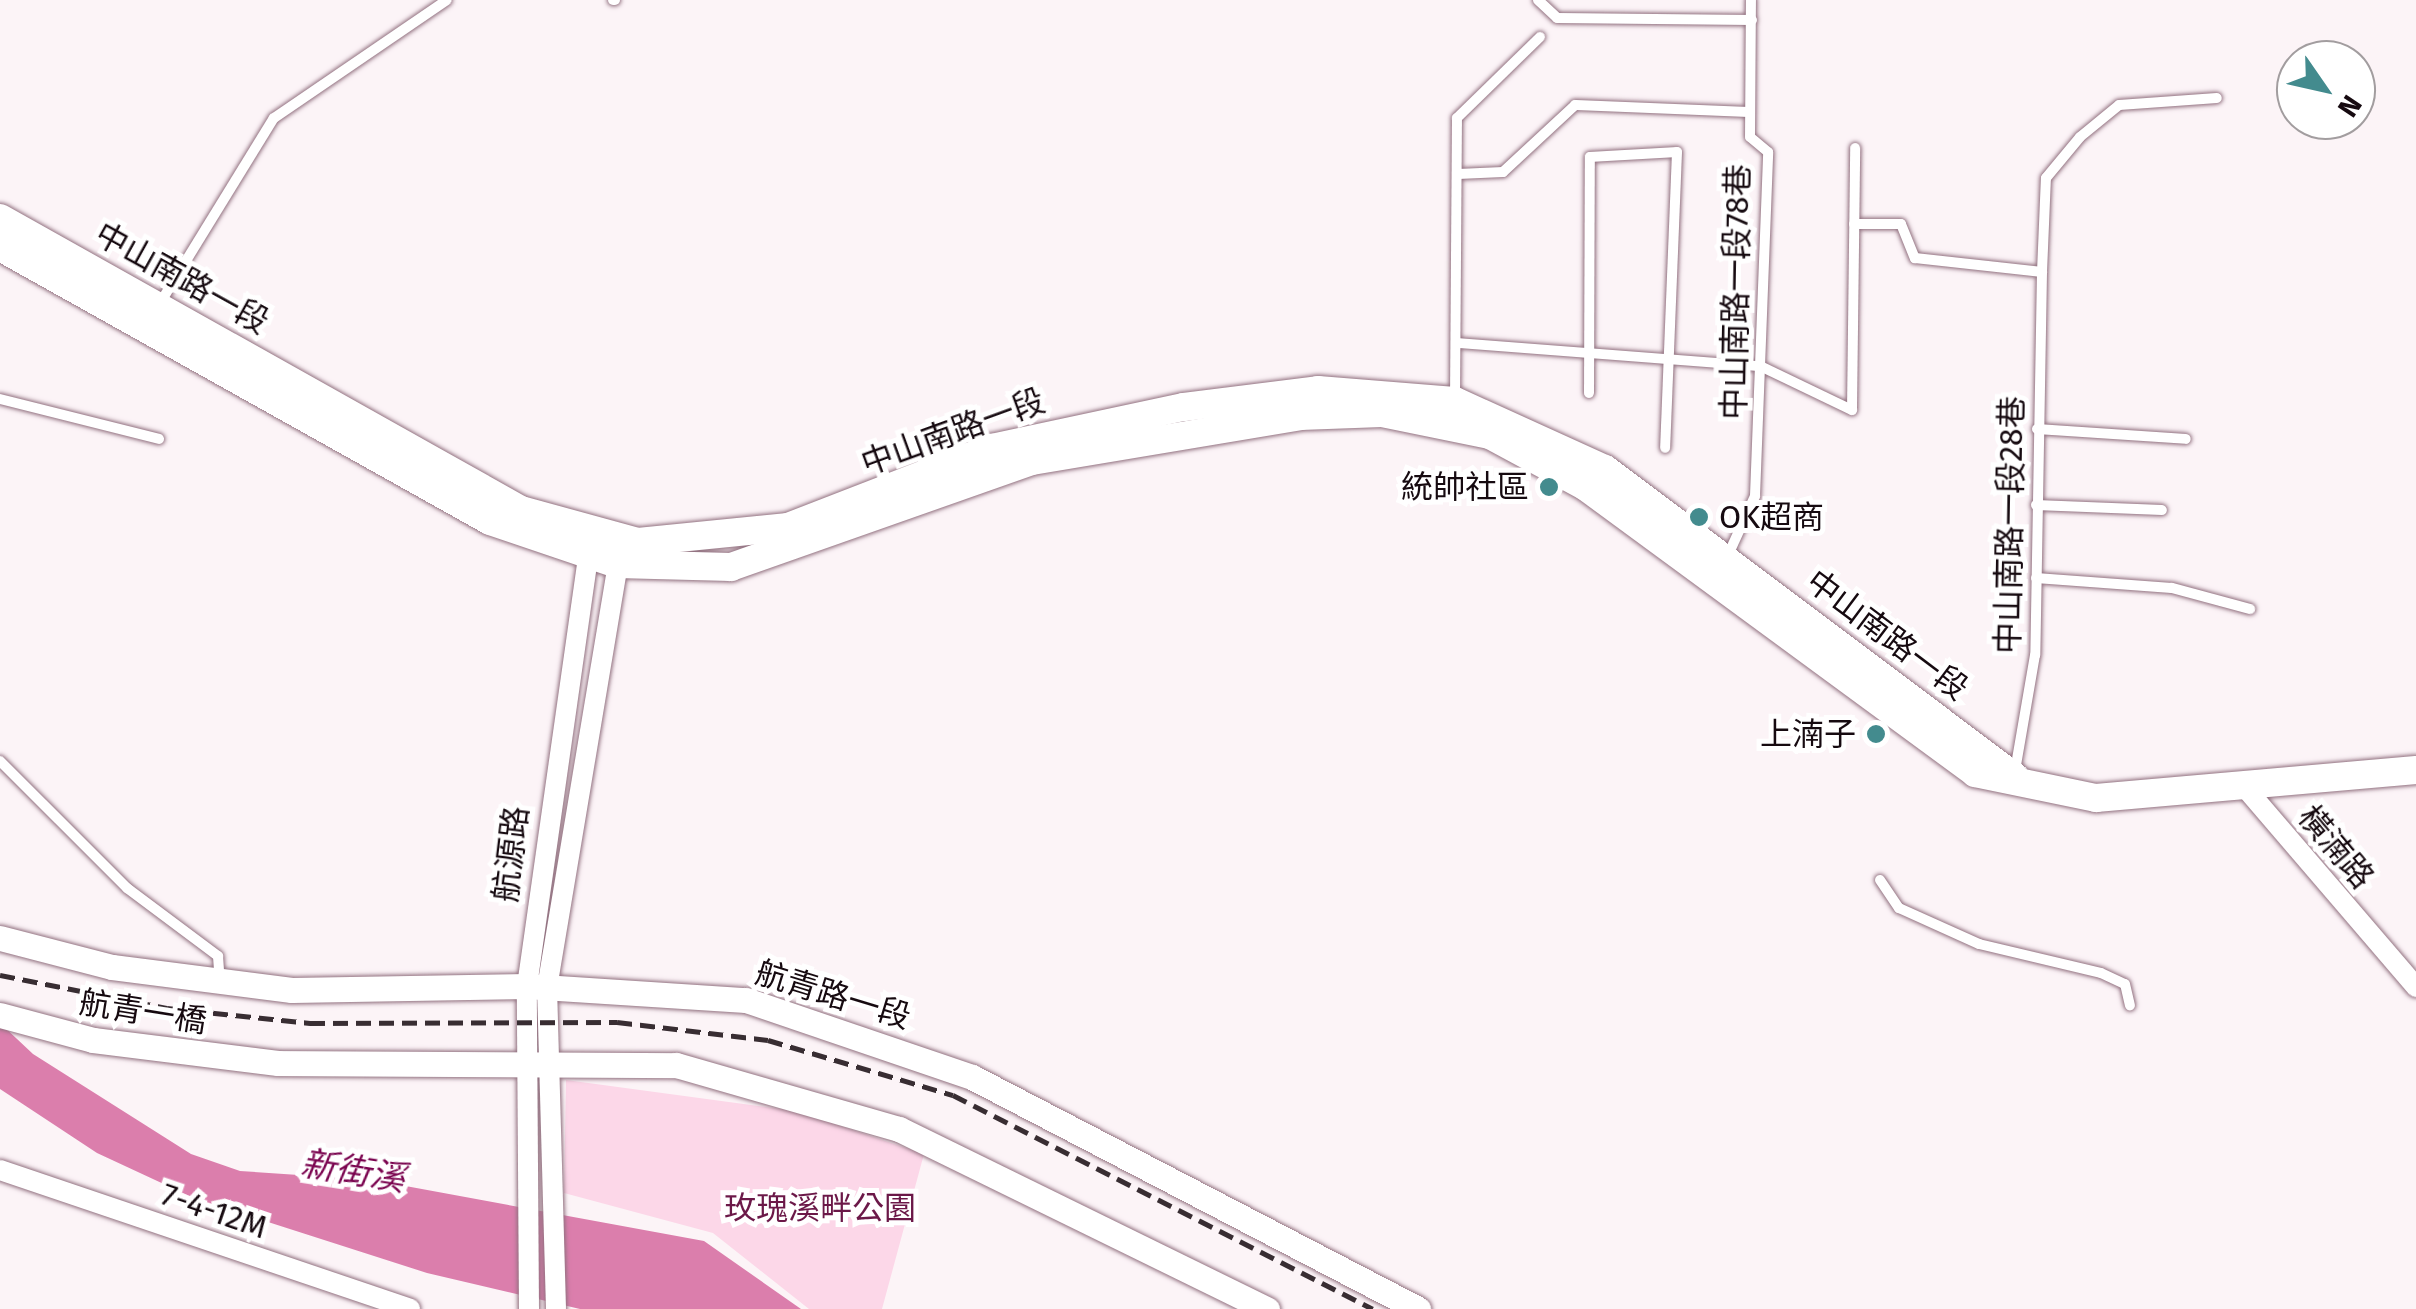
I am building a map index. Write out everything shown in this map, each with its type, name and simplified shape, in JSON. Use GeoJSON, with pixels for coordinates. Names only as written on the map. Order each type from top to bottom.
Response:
{"type":"FeatureCollection","features":[{"type":"Feature","properties":{"kind":"main road","name":"中山南路一段"},"geometry":{"type":"LineString","coordinates":[[0,218],[160,304],[521,510],[590,544]]}},
{"type":"Feature","properties":{"kind":"main road","name":"中山南路一段"},"geometry":{"type":"LineString","coordinates":[[0,247],[490,521],[620,551],[788,527],[992,448],[1184,407],[1318,390],[1453,414],[1605,470],[1720,571],[2015,777],[2096,798],[2249,792],[2416,770]]}},
{"type":"Feature","properties":{"kind":"street","name":"航源路"},"geometry":{"type":"LineString","coordinates":[[556,1309],[554,1191],[540,1065],[537,987],[590,544]]}},
{"type":"Feature","properties":{"kind":"street","name":"航源路"},"geometry":{"type":"LineString","coordinates":[[537,987],[620,551]]}},
{"type":"Feature","properties":{"kind":"street","name":"橫湳路"},"geometry":{"type":"LineString","coordinates":[[2249,792],[2416,987]]}},
{"type":"Feature","properties":{"kind":"street","name":"航青一橋"},"geometry":{"type":"LineString","coordinates":[[0,938],[52,952]]}},
{"type":"Feature","properties":{"kind":"street","name":"航青路一段"},"geometry":{"type":"LineString","coordinates":[[52,952],[220,983],[537,987],[746,1000],[862,1032],[972,1076],[1418,1309]]}},
{"type":"Feature","properties":{"kind":"street","name":"航青一橋"},"geometry":{"type":"LineString","coordinates":[[0,1015],[93,1040],[278,1063],[540,1065]]}},
{"type":"Feature","properties":{"kind":"street","name":"航源路"},"geometry":{"type":"LineString","coordinates":[[529,1309],[527,1188],[540,1065]]}},
{"type":"Feature","properties":{"kind":"street"},"geometry":{"type":"LineString","coordinates":[[540,1065],[676,1065],[899,1129],[1267,1309]]}},
{"type":"Feature","properties":{"kind":"street","name":"7-4-12M"},"geometry":{"type":"LineString","coordinates":[[0,1170],[410,1309]]}},
{"type":"Feature","properties":{"kind":"lane"},"geometry":{"type":"LineString","coordinates":[[160,304],[274,118],[447,0]]}},
{"type":"Feature","properties":{"kind":"lane"},"geometry":{"type":"LineString","coordinates":[[1538,0],[1557,18],[1752,20]]}},
{"type":"Feature","properties":{"kind":"lane","name":"中山南路一段78巷"},"geometry":{"type":"LineString","coordinates":[[1720,571],[1755,496],[1768,152],[1750,138],[1751,0]]}},
{"type":"Feature","properties":{"kind":"lane"},"geometry":{"type":"LineString","coordinates":[[1453,414],[1458,343],[1457,118],[1540,37]]}},
{"type":"Feature","properties":{"kind":"lane","name":"中山南路一段28巷"},"geometry":{"type":"LineString","coordinates":[[2015,777],[2036,578],[2046,178],[2080,137],[2119,105],[2217,98]]}},
{"type":"Feature","properties":{"kind":"lane"},"geometry":{"type":"LineString","coordinates":[[1458,174],[1503,172],[1575,105],[1750,112]]}},
{"type":"Feature","properties":{"kind":"lane"},"geometry":{"type":"LineString","coordinates":[[1458,343],[1670,356],[1760,366],[1852,410],[1855,148]]}},
{"type":"Feature","properties":{"kind":"lane"},"geometry":{"type":"LineString","coordinates":[[1589,394],[1590,157],[1677,152],[1665,448]]}},
{"type":"Feature","properties":{"kind":"lane"},"geometry":{"type":"LineString","coordinates":[[1854,224],[1901,224],[1916,258],[2042,272]]}},
{"type":"Feature","properties":{"kind":"lane"},"geometry":{"type":"LineString","coordinates":[[0,400],[159,439]]}},
{"type":"Feature","properties":{"kind":"lane"},"geometry":{"type":"LineString","coordinates":[[2037,429],[2186,438]]}},
{"type":"Feature","properties":{"kind":"lane"},"geometry":{"type":"LineString","coordinates":[[2036,506],[2162,510]]}},
{"type":"Feature","properties":{"kind":"lane"},"geometry":{"type":"LineString","coordinates":[[2036,578],[2172,588],[2250,610]]}},
{"type":"Feature","properties":{"kind":"lane"},"geometry":{"type":"LineString","coordinates":[[0,761],[128,888],[218,956],[220,983]]}},
{"type":"Feature","properties":{"kind":"lane"},"geometry":{"type":"LineString","coordinates":[[1880,880],[1899,908],[1979,944],[2100,973],[2126,984],[2130,1005]]}},
{"type":"Feature","properties":{"kind":"green space","name":"玫瑰溪畔公園"},"geometry":{"type":"Polygon","coordinates":[[[566,1080],[796,1111],[924,1154],[882,1309],[809,1309],[713,1233],[564,1193],[566,1080]]]}},
{"type":"Feature","properties":{"kind":"shaded area"},"geometry":{"type":"Polygon","coordinates":[[[0,1023],[33,1054],[191,1154],[240,1171],[373,1180],[704,1241],[801,1309],[580,1309],[427,1273],[196,1199],[97,1153],[0,1089],[0,1023]]]}},
{"type":"Feature","properties":{"kind":"railway"},"geometry":{"type":"LineString","coordinates":[[0,975],[167,1008],[310,1023],[617,1022],[768,1040],[953,1095],[1373,1309]]}},
{"type":"Feature","properties":{"kind":"place","name":"統帥社區"},"geometry":{"type":"Point","coordinates":[1549,487]}},
{"type":"Feature","properties":{"kind":"place","name":"OK超商"},"geometry":{"type":"Point","coordinates":[1699,517]}},
{"type":"Feature","properties":{"kind":"place","name":"上湳子"},"geometry":{"type":"Point","coordinates":[1876,734]}},
{"type":"Feature","properties":{"kind":"water label","name":"新街溪"},"geometry":{"type":"Point","coordinates":[353,1171]}}]}
